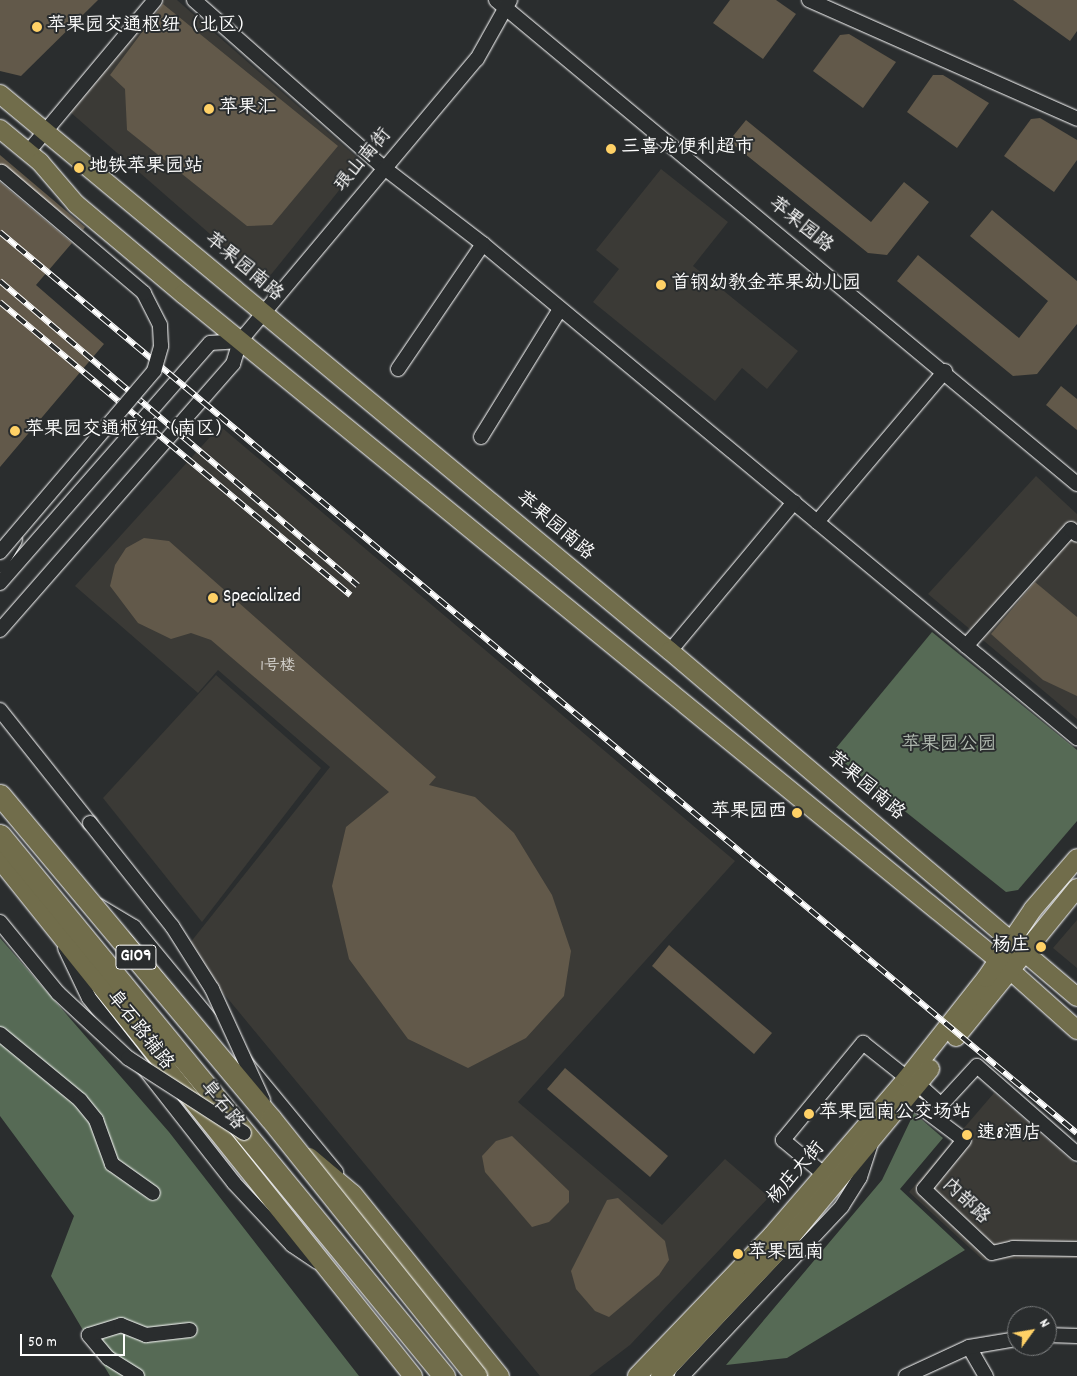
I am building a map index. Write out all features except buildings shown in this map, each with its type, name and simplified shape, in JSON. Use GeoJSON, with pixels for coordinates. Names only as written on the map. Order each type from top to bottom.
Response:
{"type":"FeatureCollection","features":[{"type":"Feature","properties":{"kind":"highway","name":"阜石路"},"geometry":{"type":"LineString","coordinates":[[0,795],[271,1120],[476,1376]]}},
{"type":"Feature","properties":{"kind":"highway","name":"阜石路"},"geometry":{"type":"LineString","coordinates":[[0,835],[444,1376]]}},
{"type":"Feature","properties":{"kind":"main road","name":"苹果园南路"},"geometry":{"type":"LineString","coordinates":[[0,94],[670,650],[1019,945],[1077,997]]}},
{"type":"Feature","properties":{"kind":"main road"},"geometry":{"type":"LineString","coordinates":[[0,128],[28,152],[76,204],[240,341],[1004,966],[1077,1030]]}},
{"type":"Feature","properties":{"kind":"main road","name":"阜石路"},"geometry":{"type":"LineString","coordinates":[[0,795],[255,1113],[354,1194],[500,1376]]}},
{"type":"Feature","properties":{"kind":"main road"},"geometry":{"type":"LineString","coordinates":[[1019,945],[1077,858]]}},
{"type":"Feature","properties":{"kind":"main road","name":"阜石路"},"geometry":{"type":"LineString","coordinates":[[0,860],[336,1275],[413,1376]]}},
{"type":"Feature","properties":{"kind":"main road"},"geometry":{"type":"LineString","coordinates":[[1019,945],[1077,888]]}},
{"type":"Feature","properties":{"kind":"main road","name":"杨庄大街"},"geometry":{"type":"LineString","coordinates":[[660,1376],[784,1245],[829,1179],[873,1138],[1019,945]]}},
{"type":"Feature","properties":{"kind":"main road","name":"杨庄大街"},"geometry":{"type":"LineString","coordinates":[[636,1376],[690,1325],[829,1179],[911,1086]]}},
{"type":"Feature","properties":{"kind":"street"},"geometry":{"type":"LineString","coordinates":[[28,152],[155,0]]}},
{"type":"Feature","properties":{"kind":"street"},"geometry":{"type":"LineString","coordinates":[[194,0],[383,167],[483,244],[1077,738]]}},
{"type":"Feature","properties":{"kind":"street"},"geometry":{"type":"LineString","coordinates":[[809,0],[1077,118]]}},
{"type":"Feature","properties":{"kind":"street","name":"琅山南街"},"geometry":{"type":"LineString","coordinates":[[240,341],[383,167],[477,59],[504,2]]}},
{"type":"Feature","properties":{"kind":"street","name":"苹果园路"},"geometry":{"type":"LineString","coordinates":[[504,2],[1077,484]]}},
{"type":"Feature","properties":{"kind":"street"},"geometry":{"type":"LineString","coordinates":[[0,171],[144,293],[160,325],[161,346],[154,371],[0,552]]}},
{"type":"Feature","properties":{"kind":"street"},"geometry":{"type":"LineString","coordinates":[[398,369],[483,244]]}},
{"type":"Feature","properties":{"kind":"street"},"geometry":{"type":"LineString","coordinates":[[481,437],[560,309]]}},
{"type":"Feature","properties":{"kind":"street"},"geometry":{"type":"LineString","coordinates":[[0,583],[210,343],[240,341],[233,364],[0,630]]}},
{"type":"Feature","properties":{"kind":"street"},"geometry":{"type":"LineString","coordinates":[[817,522],[945,372]]}},
{"type":"Feature","properties":{"kind":"street"},"geometry":{"type":"LineString","coordinates":[[670,650],[794,502]]}},
{"type":"Feature","properties":{"kind":"street"},"geometry":{"type":"LineString","coordinates":[[0,565],[29,516]]}},
{"type":"Feature","properties":{"kind":"street"},"geometry":{"type":"LineString","coordinates":[[966,646],[1071,529],[1077,535]]}},
{"type":"Feature","properties":{"kind":"street"},"geometry":{"type":"LineString","coordinates":[[0,710],[172,926],[212,989],[271,1120]]}},
{"type":"Feature","properties":{"kind":"street"},"geometry":{"type":"LineString","coordinates":[[78,894],[134,927],[354,1194]]}},
{"type":"Feature","properties":{"kind":"street"},"geometry":{"type":"LineString","coordinates":[[0,922],[58,993],[121,1052],[244,1133]]}},
{"type":"Feature","properties":{"kind":"street"},"geometry":{"type":"LineString","coordinates":[[0,1034],[80,1100],[96,1120],[112,1164],[153,1193]]}},
{"type":"Feature","properties":{"kind":"street","name":"内部路"},"geometry":{"type":"LineString","coordinates":[[829,1179],[783,1140],[863,1043],[936,1110],[964,1140],[924,1189],[992,1254],[1013,1248],[1077,1250]]}},
{"type":"Feature","properties":{"kind":"street"},"geometry":{"type":"LineString","coordinates":[[936,1110],[977,1066],[1077,1154]]}},
{"type":"Feature","properties":{"kind":"street","name":"杨庄大街"},"geometry":{"type":"LineString","coordinates":[[682,1376],[842,1206],[860,1177],[873,1138]]}},
{"type":"Feature","properties":{"kind":"street"},"geometry":{"type":"LineString","coordinates":[[137,1376],[108,1358],[89,1335],[121,1325],[146,1335],[190,1330]]}},
{"type":"Feature","properties":{"kind":"street"},"geometry":{"type":"LineString","coordinates":[[1057,1335],[1077,1336]]}},
{"type":"Feature","properties":{"kind":"street"},"geometry":{"type":"LineString","coordinates":[[906,1376],[969,1347],[1007,1341]]}},
{"type":"Feature","properties":{"kind":"street"},"geometry":{"type":"LineString","coordinates":[[969,1347],[986,1376]]}},
{"type":"Feature","properties":{"kind":"shaded area","name":"苹果汇"},"geometry":{"type":"Polygon","coordinates":[[[161,0],[177,0],[362,162],[265,282],[69,111],[161,0]]]}},
{"type":"Feature","properties":{"kind":"shaded area","name":"首钢幼教金苹果幼儿园"},"geometry":{"type":"Polygon","coordinates":[[[661,169],[728,222],[693,266],[798,351],[767,389],[742,368],[715,401],[593,302],[619,269],[596,250],[661,169]]]}},
{"type":"Feature","properties":{"kind":"shaded area"},"geometry":{"type":"Polygon","coordinates":[[[220,426],[735,861],[518,1102],[662,1225],[725,1159],[769,1197],[630,1345],[589,1376],[540,1376],[186,948],[330,767],[218,670],[198,693],[75,586],[220,426]]]}},
{"type":"Feature","properties":{"kind":"shaded area"},"geometry":{"type":"Polygon","coordinates":[[[1036,476],[1077,514],[1077,719],[928,594],[1036,476]]]}},
{"type":"Feature","properties":{"kind":"shaded area"},"geometry":{"type":"Polygon","coordinates":[[[216,675],[321,768],[202,922],[103,798],[216,675]]]}},
{"type":"Feature","properties":{"kind":"shaded area"},"geometry":{"type":"Polygon","coordinates":[[[1077,920],[1077,968],[1053,948],[1077,920]]]}},
{"type":"Feature","properties":{"kind":"shaded area"},"geometry":{"type":"Polygon","coordinates":[[[994,1093],[1077,1165],[1077,1258],[983,1260],[909,1192],[994,1093]]]}},
{"type":"Feature","properties":{"kind":"green space","name":"苹果园公园"},"geometry":{"type":"Polygon","coordinates":[[[932,632],[1077,750],[1077,821],[1018,890],[1006,892],[832,753],[932,632]]]}},
{"type":"Feature","properties":{"kind":"green space"},"geometry":{"type":"Polygon","coordinates":[[[0,938],[169,1132],[359,1376],[110,1376],[51,1276],[74,1216],[0,1116],[0,938]]]}},
{"type":"Feature","properties":{"kind":"green space"},"geometry":{"type":"Polygon","coordinates":[[[914,1113],[943,1138],[900,1189],[965,1250],[787,1358],[726,1365],[882,1180],[914,1113]]]}},
{"type":"Feature","properties":{"kind":"railway"},"geometry":{"type":"LineString","coordinates":[[0,232],[1077,1133]]}},
{"type":"Feature","properties":{"kind":"railway"},"geometry":{"type":"LineString","coordinates":[[0,281],[358,586]]}},
{"type":"Feature","properties":{"kind":"railway"},"geometry":{"type":"LineString","coordinates":[[0,302],[351,595]]}},
{"type":"Feature","properties":{"kind":"place","name":"苹果园交通枢纽（北区）"},"geometry":{"type":"Point","coordinates":[37,27]}},
{"type":"Feature","properties":{"kind":"place","name":"苹果汇"},"geometry":{"type":"Point","coordinates":[209,109]}},
{"type":"Feature","properties":{"kind":"place","name":"三喜龙便利超市"},"geometry":{"type":"Point","coordinates":[611,149]}},
{"type":"Feature","properties":{"kind":"place","name":"地铁苹果园站"},"geometry":{"type":"Point","coordinates":[79,168]}},
{"type":"Feature","properties":{"kind":"place","name":"首钢幼教金苹果幼儿园"},"geometry":{"type":"Point","coordinates":[661,285]}},
{"type":"Feature","properties":{"kind":"place","name":"苹果园交通枢纽（南区）"},"geometry":{"type":"Point","coordinates":[15,431]}},
{"type":"Feature","properties":{"kind":"place","name":"Specialized"},"geometry":{"type":"Point","coordinates":[213,598]}},
{"type":"Feature","properties":{"kind":"place","name":"苹果园西"},"geometry":{"type":"Point","coordinates":[797,813]}},
{"type":"Feature","properties":{"kind":"place","name":"杨庄"},"geometry":{"type":"Point","coordinates":[1041,947]}},
{"type":"Feature","properties":{"kind":"place","name":"苹果园南公交场站"},"geometry":{"type":"Point","coordinates":[809,1114]}},
{"type":"Feature","properties":{"kind":"place","name":"速8酒店"},"geometry":{"type":"Point","coordinates":[967,1135]}},
{"type":"Feature","properties":{"kind":"place","name":"苹果园南"},"geometry":{"type":"Point","coordinates":[738,1254]}}]}
